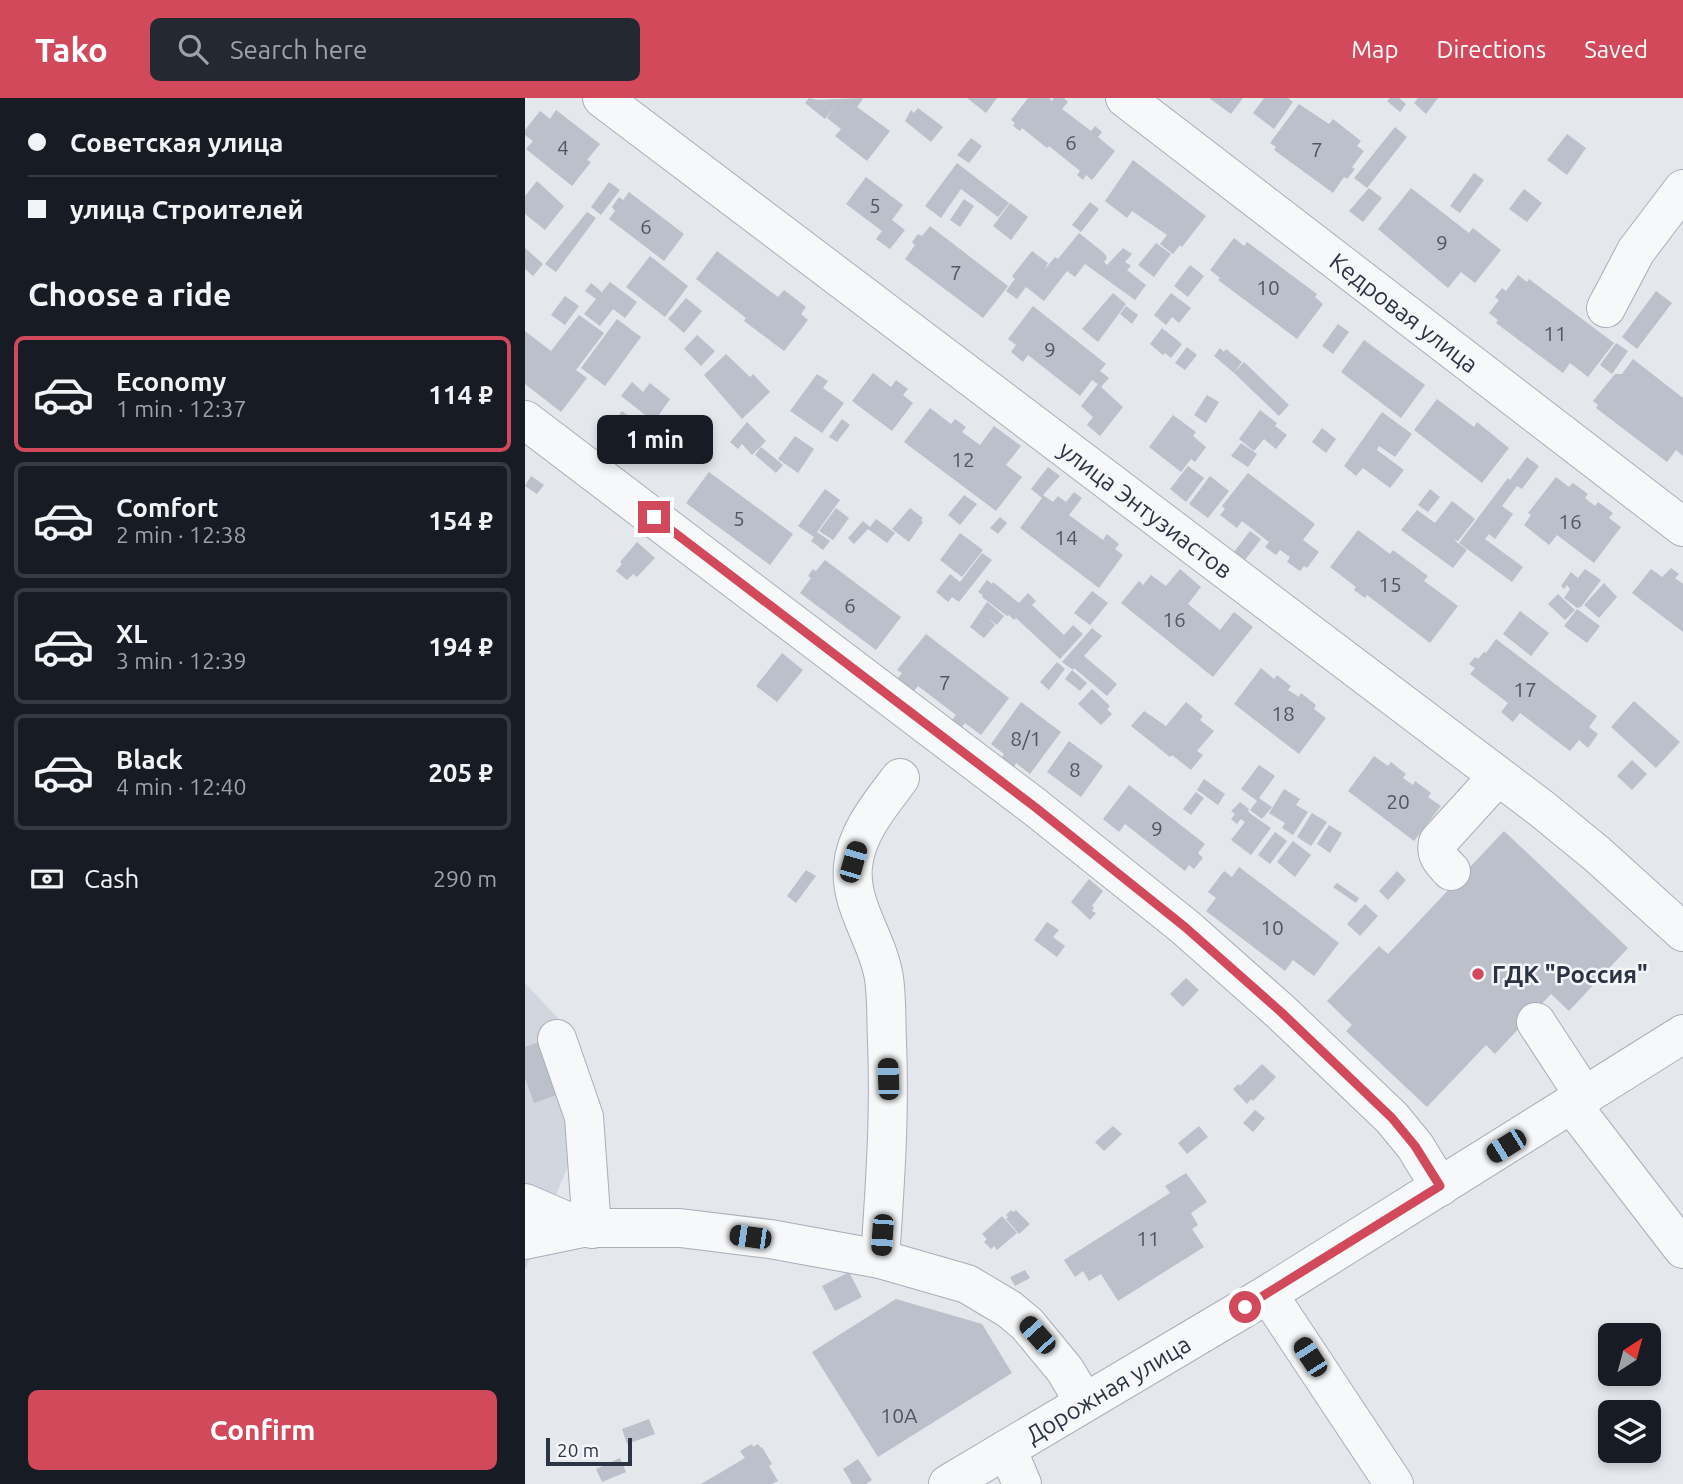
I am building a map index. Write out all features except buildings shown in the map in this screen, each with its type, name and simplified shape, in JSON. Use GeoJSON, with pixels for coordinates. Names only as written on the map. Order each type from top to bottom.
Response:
{"type":"FeatureCollection","features":[{"type":"Feature","properties":{"kind":"street","name":"улица Энтузиастов"},"geometry":{"type":"LineString","coordinates":[[602,98],[1498,776],[1597,854],[1683,932]]}},
{"type":"Feature","properties":{"kind":"street","name":"Кедровая улица"},"geometry":{"type":"LineString","coordinates":[[1125,98],[1683,527]]}},
{"type":"Feature","properties":{"kind":"street"},"geometry":{"type":"LineString","coordinates":[[1606,309],[1636,251],[1683,189]]}},
{"type":"Feature","properties":{"kind":"street"},"geometry":{"type":"LineString","coordinates":[[525,420],[1024,798],[1185,927],[1281,1012],[1392,1118],[1415,1146],[1440,1186]]}},
{"type":"Feature","properties":{"kind":"street"},"geometry":{"type":"LineString","coordinates":[[1451,871],[1438,857],[1438,842],[1498,776]]}},
{"type":"Feature","properties":{"kind":"street"},"geometry":{"type":"LineString","coordinates":[[880,1259],[890,1105],[885,999],[881,962],[855,896],[852,878],[853,862],[862,834],[900,778]]}},
{"type":"Feature","properties":{"kind":"street"},"geometry":{"type":"LineString","coordinates":[[1536,1022],[1578,1101],[1683,1249]]}},
{"type":"Feature","properties":{"kind":"street","name":"Дорожная улица"},"geometry":{"type":"LineString","coordinates":[[948,1484],[1268,1293],[1683,1034]]}},
{"type":"Feature","properties":{"kind":"street"},"geometry":{"type":"LineString","coordinates":[[557,1039],[584,1117],[588,1228]]}},
{"type":"Feature","properties":{"kind":"street"},"geometry":{"type":"LineString","coordinates":[[525,1205],[588,1228]]}},
{"type":"Feature","properties":{"kind":"street"},"geometry":{"type":"LineString","coordinates":[[525,1205],[530,1219],[525,1234]]}},
{"type":"Feature","properties":{"kind":"street"},"geometry":{"type":"LineString","coordinates":[[525,1240],[588,1228],[691,1229],[770,1239],[880,1259],[967,1284],[1009,1309],[1027,1324],[1046,1346],[1084,1402]]}},
{"type":"Feature","properties":{"kind":"street"},"geometry":{"type":"LineString","coordinates":[[1268,1293],[1394,1484]]}},
{"type":"Feature","properties":{"kind":"street"},"geometry":{"type":"LineString","coordinates":[[1007,1449],[1022,1484]]}},
{"type":"Feature","properties":{"kind":"shaded area"},"geometry":{"type":"Polygon","coordinates":[[[525,983],[569,1030],[594,1103],[525,1270],[525,983]]]}},
{"type":"Feature","properties":{"kind":"place","name":"ГДК \"Россия\""},"geometry":{"type":"Point","coordinates":[1478,974]}},
{"type":"Feature","properties":{"kind":"route"},"geometry":{"type":"LineString","coordinates":[[654,517],[1132,883],[1251,984],[1404,1131],[1440,1186],[1245,1307]]}}]}
